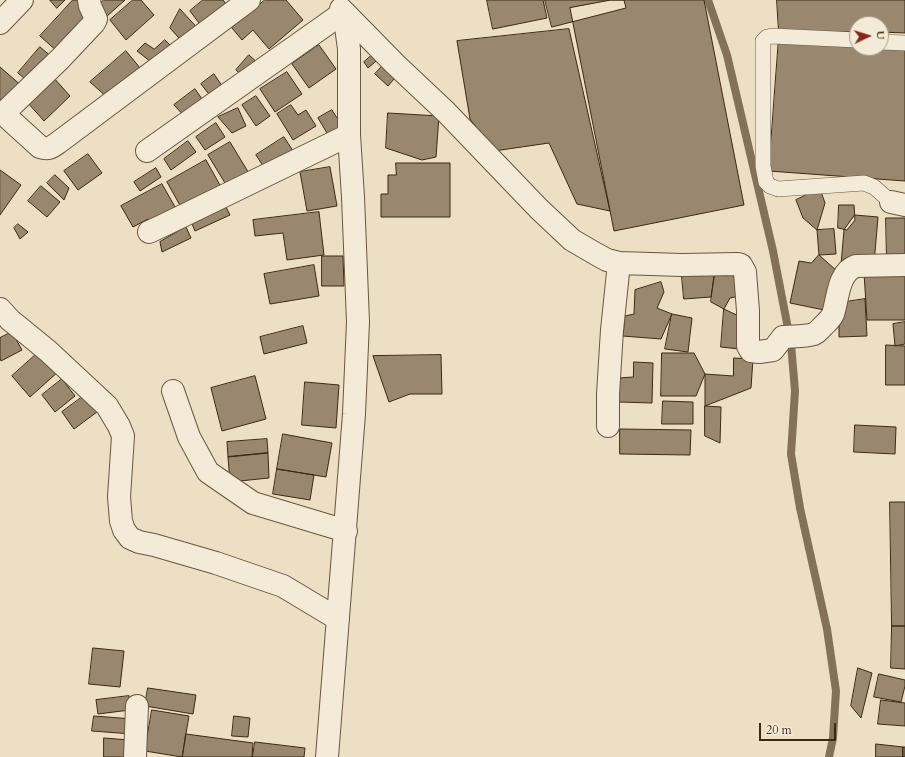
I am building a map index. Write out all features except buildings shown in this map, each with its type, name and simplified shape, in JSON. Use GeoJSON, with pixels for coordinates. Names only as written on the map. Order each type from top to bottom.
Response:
{"type":"FeatureCollection","features":[{"type":"Feature","properties":{"kind":"street"},"geometry":{"type":"LineString","coordinates":[[0,23],[22,0]]}},
{"type":"Feature","properties":{"kind":"street"},"geometry":{"type":"LineString","coordinates":[[89,0],[96,19],[94,23],[60,59],[9,108],[7,113],[8,118],[40,147],[50,148],[59,142],[249,0]]}},
{"type":"Feature","properties":{"kind":"street"},"geometry":{"type":"LineString","coordinates":[[327,757],[346,531],[354,414],[358,322],[349,135],[349,49],[339,6]]}},
{"type":"Feature","properties":{"kind":"street"},"geometry":{"type":"LineString","coordinates":[[147,151],[339,6]]}},
{"type":"Feature","properties":{"kind":"street"},"geometry":{"type":"LineString","coordinates":[[339,6],[395,64],[446,112],[539,209],[572,240],[607,260],[620,263],[741,265],[745,272],[748,311],[748,346],[749,349],[753,351],[770,351],[790,336],[816,333],[831,318],[844,276],[851,268],[856,266],[905,265]]}},
{"type":"Feature","properties":{"kind":"street"},"geometry":{"type":"LineString","coordinates":[[149,232],[349,135]]}},
{"type":"Feature","properties":{"kind":"street"},"geometry":{"type":"LineString","coordinates":[[608,426],[608,394],[612,330],[620,263]]}},
{"type":"Feature","properties":{"kind":"street"},"geometry":{"type":"LineString","coordinates":[[3,319],[20,328],[48,351],[107,406],[119,426],[123,436],[119,497],[121,520],[124,530],[130,538],[139,542],[216,563],[283,586],[338,619]]}},
{"type":"Feature","properties":{"kind":"street"},"geometry":{"type":"LineString","coordinates":[[173,391],[189,437],[208,472],[253,503],[346,531]]}},
{"type":"Feature","properties":{"kind":"street"},"geometry":{"type":"LineString","coordinates":[[136,706],[138,757]]}},
{"type":"Feature","properties":{"kind":"lane"},"geometry":{"type":"LineString","coordinates":[[849,40],[772,36],[763,40],[763,166],[766,182],[770,186],[778,188],[864,183],[874,187],[898,204]]}},
{"type":"Feature","properties":{"kind":"lane"},"geometry":{"type":"LineString","coordinates":[[889,42],[905,43]]}},
{"type":"Feature","properties":{"kind":"waterway"},"geometry":{"type":"LineString","coordinates":[[708,0],[727,55],[773,251],[791,344],[795,391],[791,454],[800,508],[827,629],[836,691],[833,738],[829,757]]}}]}
